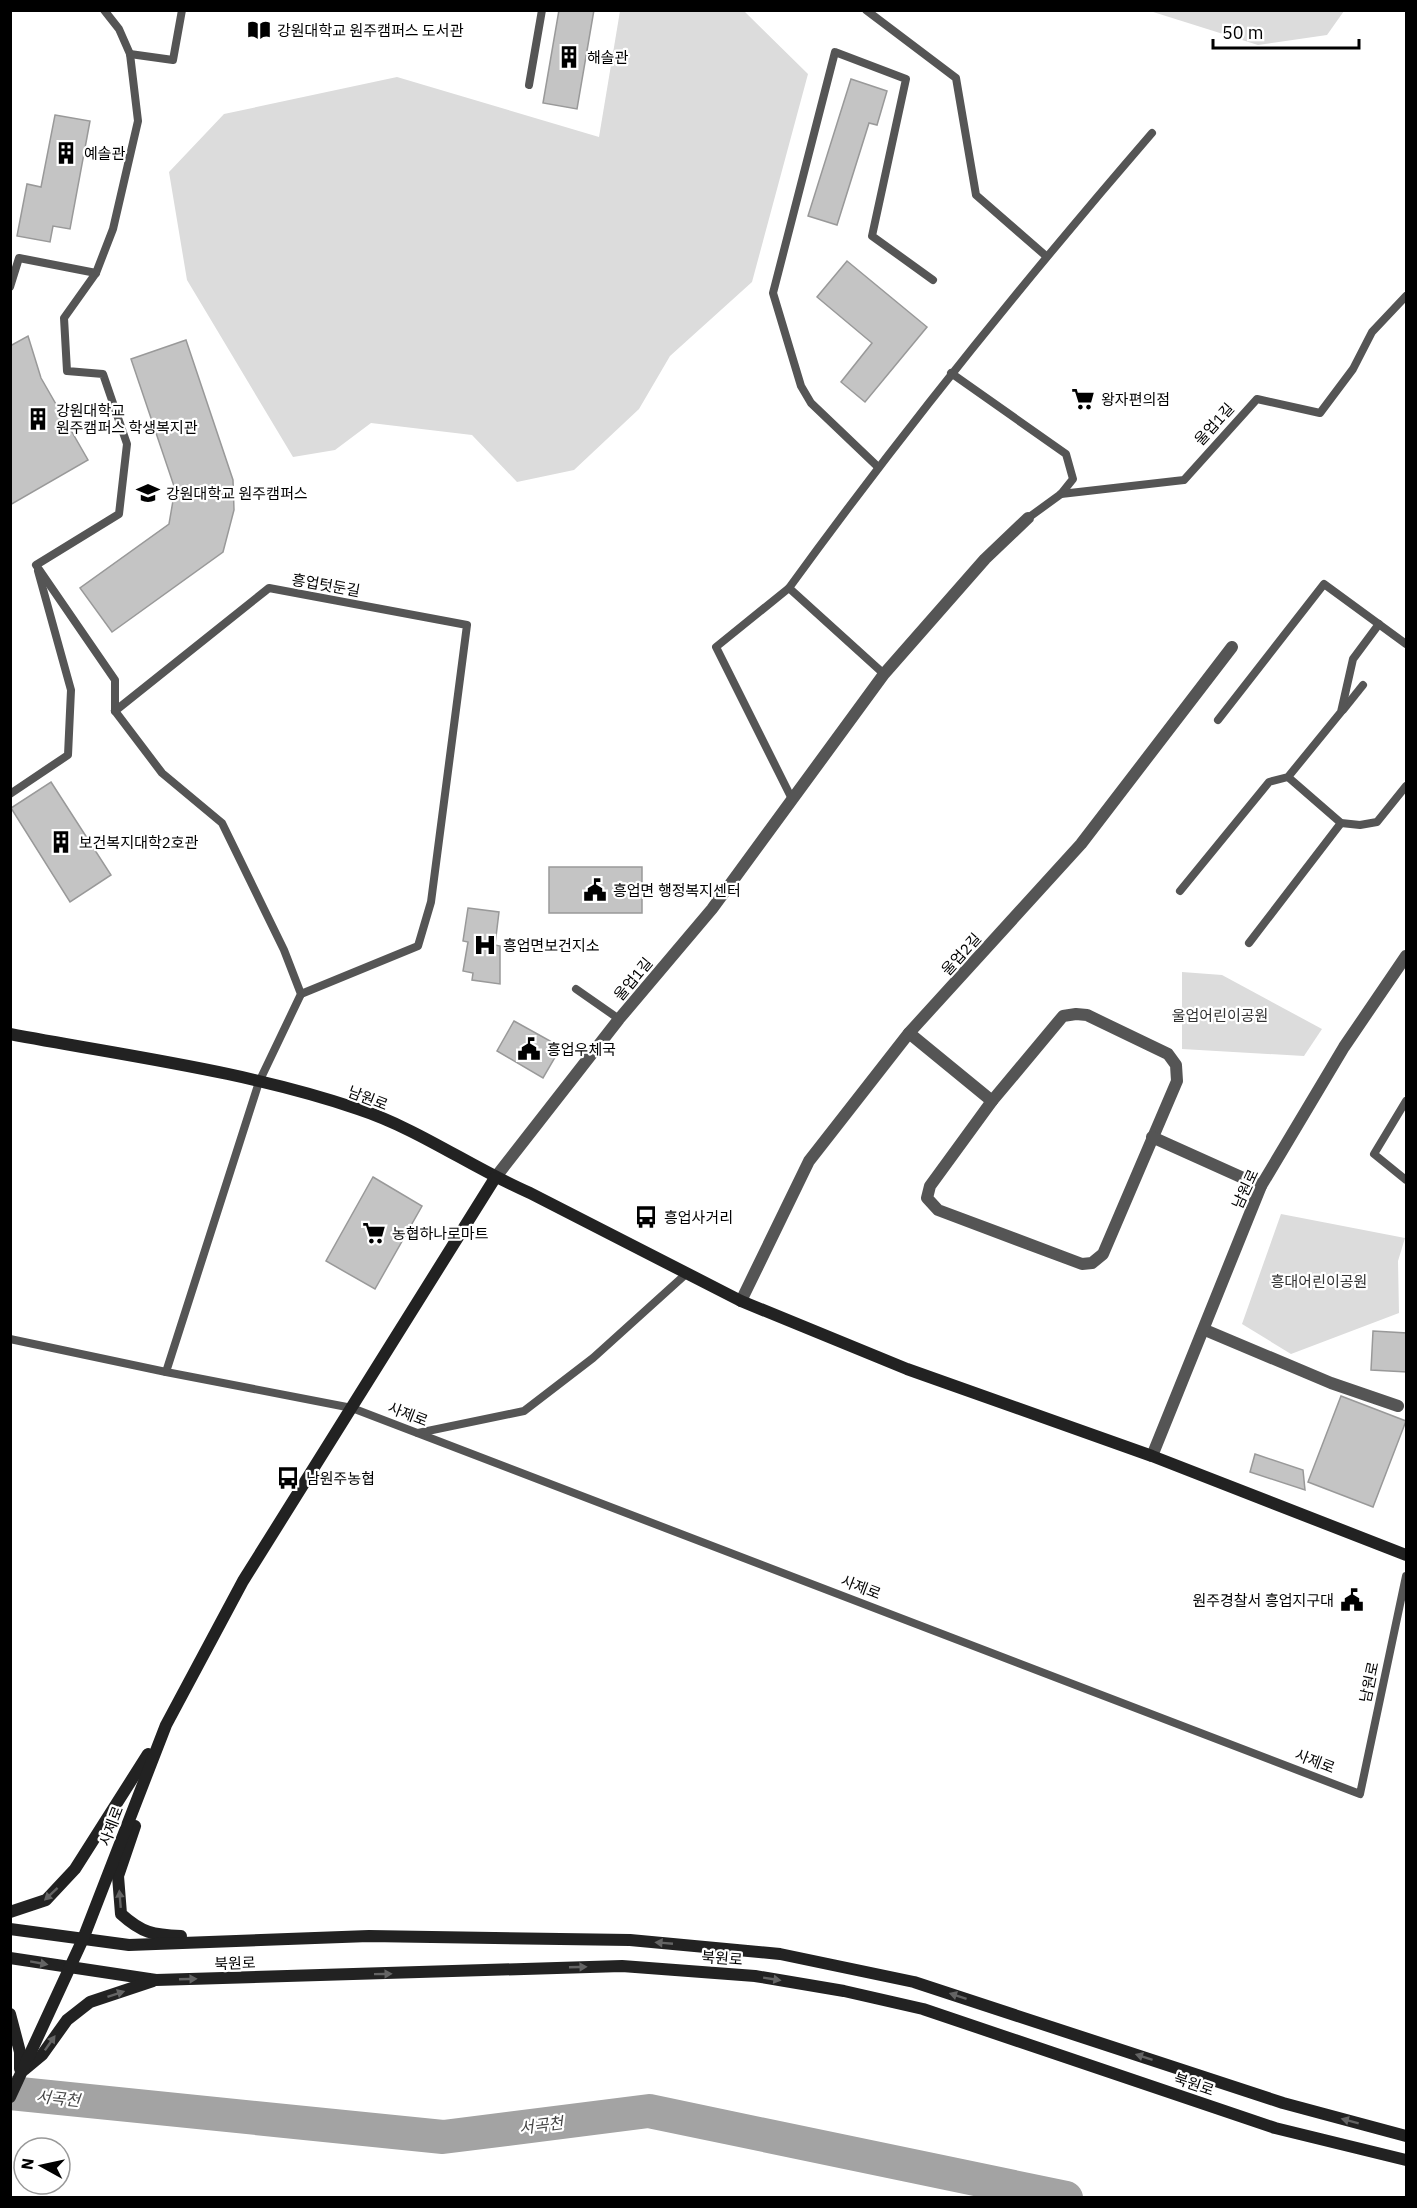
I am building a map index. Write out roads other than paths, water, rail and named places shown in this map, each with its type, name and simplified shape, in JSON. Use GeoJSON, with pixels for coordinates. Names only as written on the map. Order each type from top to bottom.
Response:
{"type":"FeatureCollection","features":[{"type":"Feature","properties":{"kind":"street","name":"울업1길"},"geometry":{"type":"LineString","coordinates":[[495,1178],[618,1019],[712,909],[884,674],[985,559],[1028,518]]}},
{"type":"Feature","properties":{"kind":"street","name":"울업2길"},"geometry":{"type":"LineString","coordinates":[[741,1301],[809,1161],[909,1033],[1081,844],[1232,646]]}},
{"type":"Feature","properties":{"kind":"street","name":"남원로"},"geometry":{"type":"LineString","coordinates":[[1152,1456],[1205,1330],[1261,1186],[1344,1047],[1407,956]]}},
{"type":"Feature","properties":{"kind":"street"},"geometry":{"type":"LineString","coordinates":[[1087,1015],[1168,1054],[1176,1065],[1177,1081],[1103,1254],[1092,1263],[1082,1264],[938,1210],[927,1198],[930,1186],[992,1101],[1063,1016],[1087,1015]]}},
{"type":"Feature","properties":{"kind":"street"},"geometry":{"type":"LineString","coordinates":[[909,1033],[992,1101]]}},
{"type":"Feature","properties":{"kind":"street","name":"남원로"},"geometry":{"type":"LineString","coordinates":[[10,1034],[259,1082],[361,1109],[418,1135],[495,1178],[530,1193],[741,1301],[908,1369],[1152,1456],[1407,1555]]}},
{"type":"Feature","properties":{"kind":"street"},"geometry":{"type":"LineString","coordinates":[[1152,1137],[1261,1186]]}},
{"type":"Feature","properties":{"kind":"street","name":"사제로"},"geometry":{"type":"LineString","coordinates":[[10,2097],[51,2010],[67,1968],[83,1940],[166,1725],[243,1581],[495,1178]]}},
{"type":"Feature","properties":{"kind":"street"},"geometry":{"type":"LineString","coordinates":[[1205,1330],[1331,1383],[1398,1406]]}},
{"type":"Feature","properties":{"kind":"street"},"geometry":{"type":"LineString","coordinates":[[10,1912],[46,1900],[75,1869],[166,1725]]}},
{"type":"Feature","properties":{"kind":"street"},"geometry":{"type":"LineString","coordinates":[[166,1725],[118,1876],[122,1914],[137,1928],[157,1935],[263,1940]]}},
{"type":"Feature","properties":{"kind":"street","name":"북원로"},"geometry":{"type":"LineString","coordinates":[[10,1929],[129,1945],[369,1936],[630,1940],[780,1954],[914,1982],[1283,2103],[1407,2136]]}},
{"type":"Feature","properties":{"kind":"street","name":"북원로"},"geometry":{"type":"LineString","coordinates":[[10,1958],[156,1980],[622,1966],[755,1976],[844,1991],[923,2009],[1275,2128],[1407,2160]]}},
{"type":"Feature","properties":{"kind":"street"},"geometry":{"type":"LineString","coordinates":[[20,2073],[42,2055],[67,2019],[90,2002],[156,1980]]}},
{"type":"Feature","properties":{"kind":"street"},"geometry":{"type":"LineString","coordinates":[[10,2014],[20,2052],[20,2073]]}},
{"type":"Feature","properties":{"kind":"lane"},"geometry":{"type":"LineString","coordinates":[[36,565],[119,514],[127,444],[103,374],[67,372],[64,318],[96,273],[113,229],[138,121],[129,54],[119,29],[104,10]]}},
{"type":"Feature","properties":{"kind":"lane"},"geometry":{"type":"LineString","coordinates":[[129,54],[173,60],[182,10]]}},
{"type":"Feature","properties":{"kind":"lane"},"geometry":{"type":"LineString","coordinates":[[529,85],[542,10]]}},
{"type":"Feature","properties":{"kind":"lane"},"geometry":{"type":"LineString","coordinates":[[866,10],[956,78],[976,195],[1046,256]]}},
{"type":"Feature","properties":{"kind":"lane"},"geometry":{"type":"LineString","coordinates":[[878,466],[811,403],[806,395],[801,386],[773,293],[835,52],[906,79],[872,236],[933,280]]}},
{"type":"Feature","properties":{"kind":"lane"},"geometry":{"type":"LineString","coordinates":[[792,798],[716,647],[789,588],[878,466],[951,373],[1046,256],[1152,133]]}},
{"type":"Feature","properties":{"kind":"lane"},"geometry":{"type":"LineString","coordinates":[[10,287],[19,258],[96,273]]}},
{"type":"Feature","properties":{"kind":"lane","name":"울업1길"},"geometry":{"type":"LineString","coordinates":[[1028,518],[1061,494],[1184,480],[1257,399],[1320,413],[1353,369],[1372,332],[1407,296]]}},
{"type":"Feature","properties":{"kind":"lane"},"geometry":{"type":"LineString","coordinates":[[951,373],[1066,454],[1073,479],[1061,494]]}},
{"type":"Feature","properties":{"kind":"lane"},"geometry":{"type":"LineString","coordinates":[[36,565],[115,680],[115,711],[162,773],[222,823],[284,950],[301,994],[259,1082],[166,1372]]}},
{"type":"Feature","properties":{"kind":"lane"},"geometry":{"type":"LineString","coordinates":[[10,794],[68,755],[71,690],[36,565]]}},
{"type":"Feature","properties":{"kind":"lane"},"geometry":{"type":"LineString","coordinates":[[1218,720],[1324,584],[1407,644]]}},
{"type":"Feature","properties":{"kind":"lane","name":"흥업텃둔길"},"geometry":{"type":"LineString","coordinates":[[115,711],[269,588],[467,625],[431,902],[418,946],[301,994]]}},
{"type":"Feature","properties":{"kind":"lane"},"geometry":{"type":"LineString","coordinates":[[789,588],[884,674]]}},
{"type":"Feature","properties":{"kind":"lane"},"geometry":{"type":"LineString","coordinates":[[1341,712],[1353,659],[1379,624]]}},
{"type":"Feature","properties":{"kind":"lane"},"geometry":{"type":"LineString","coordinates":[[1180,891],[1269,782],[1288,777],[1363,685]]}},
{"type":"Feature","properties":{"kind":"lane"},"geometry":{"type":"LineString","coordinates":[[1288,777],[1341,823],[1360,825],[1377,822],[1407,786]]}},
{"type":"Feature","properties":{"kind":"lane"},"geometry":{"type":"LineString","coordinates":[[1249,943],[1341,823]]}},
{"type":"Feature","properties":{"kind":"lane"},"geometry":{"type":"LineString","coordinates":[[576,989],[618,1019]]}},
{"type":"Feature","properties":{"kind":"lane"},"geometry":{"type":"LineString","coordinates":[[1407,1101],[1374,1154],[1407,1180]]}},
{"type":"Feature","properties":{"kind":"lane"},"geometry":{"type":"LineString","coordinates":[[417,1434],[524,1411],[593,1358],[686,1274]]}},
{"type":"Feature","properties":{"kind":"lane"},"geometry":{"type":"LineString","coordinates":[[10,1339],[352,1408]]}},
{"type":"Feature","properties":{"kind":"lane","name":"사제로"},"geometry":{"type":"LineString","coordinates":[[352,1408],[1360,1794]]}},
{"type":"Feature","properties":{"kind":"lane","name":"남원로"},"geometry":{"type":"LineString","coordinates":[[1360,1794],[1407,1576]]}},
{"type":"Feature","properties":{"kind":"waterway","name":"서곡천"},"geometry":{"type":"LineString","coordinates":[[10,2093],[443,2137],[649,2111],[1066,2198]]}},
{"type":"Feature","properties":{"kind":"place","name":"강원대학교 원주캠퍼스 도서관"},"geometry":{"type":"Point","coordinates":[259,30]}},
{"type":"Feature","properties":{"kind":"place","name":"해솔관"},"geometry":{"type":"Point","coordinates":[569,57]}},
{"type":"Feature","properties":{"kind":"place","name":"예솔관"},"geometry":{"type":"Point","coordinates":[66,153]}},
{"type":"Feature","properties":{"kind":"place","name":"왕자편의점"},"geometry":{"type":"Point","coordinates":[1083,399]}},
{"type":"Feature","properties":{"kind":"place","name":"강원대학교 원주캠퍼스 학생복지관"},"geometry":{"type":"Point","coordinates":[38,419]}},
{"type":"Feature","properties":{"kind":"place","name":"강원대학교 원주캠퍼스"},"geometry":{"type":"Point","coordinates":[148,493]}},
{"type":"Feature","properties":{"kind":"place","name":"보건복지대학2호관"},"geometry":{"type":"Point","coordinates":[61,842]}},
{"type":"Feature","properties":{"kind":"place","name":"흥업면 행정복지센터"},"geometry":{"type":"Point","coordinates":[595,890]}},
{"type":"Feature","properties":{"kind":"place","name":"흥업면보건지소"},"geometry":{"type":"Point","coordinates":[485,945]}},
{"type":"Feature","properties":{"kind":"place","name":"흥업우체국"},"geometry":{"type":"Point","coordinates":[529,1049]}},
{"type":"Feature","properties":{"kind":"place","name":"흥업사거리"},"geometry":{"type":"Point","coordinates":[646,1217]}},
{"type":"Feature","properties":{"kind":"place","name":"농협하나로마트"},"geometry":{"type":"Point","coordinates":[374,1233]}},
{"type":"Feature","properties":{"kind":"place","name":"남원주농협"},"geometry":{"type":"Point","coordinates":[288,1478]}},
{"type":"Feature","properties":{"kind":"place","name":"원주경찰서 흥업지구대"},"geometry":{"type":"Point","coordinates":[1352,1600]}},
{"type":"Feature","properties":{"kind":"park label","name":"울업어린이공원"},"geometry":{"type":"Point","coordinates":[1220,1015]}},
{"type":"Feature","properties":{"kind":"park label","name":"흥대어린이공원"},"geometry":{"type":"Point","coordinates":[1319,1281]}}]}
